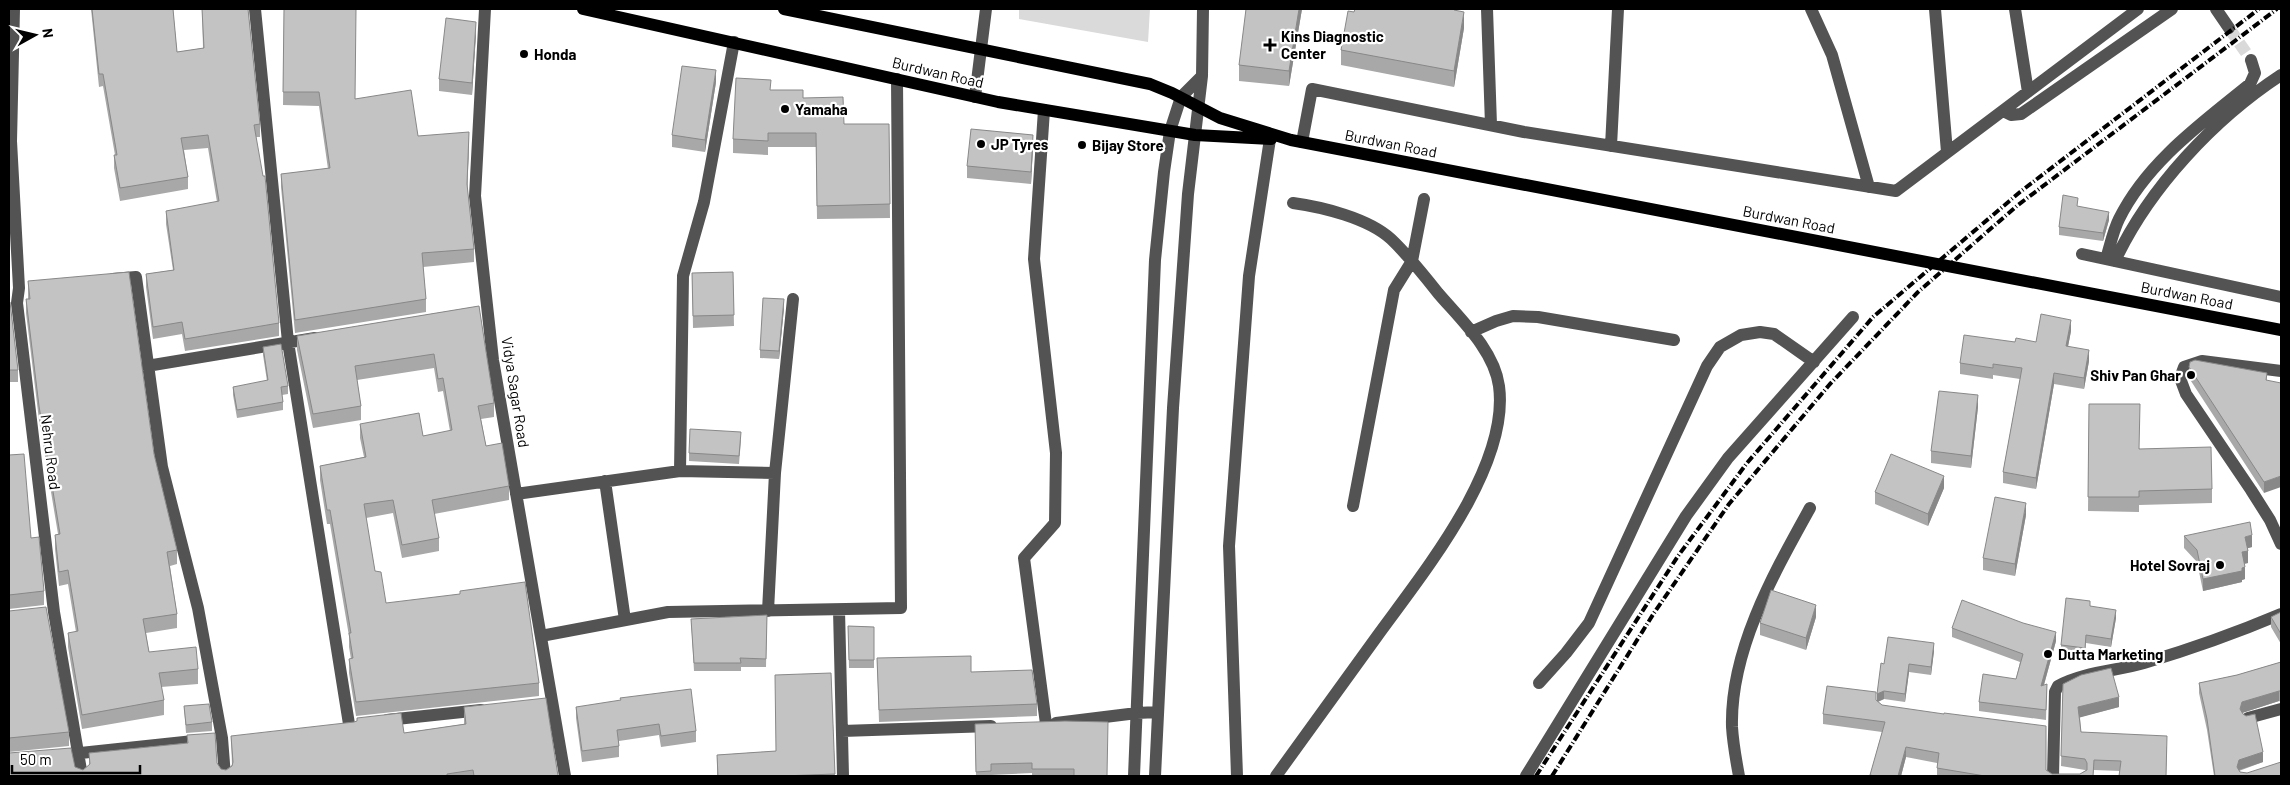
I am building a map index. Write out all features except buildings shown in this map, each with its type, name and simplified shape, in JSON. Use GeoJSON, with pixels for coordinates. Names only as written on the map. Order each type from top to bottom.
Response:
{"type":"FeatureCollection","features":[{"type":"Feature","properties":{"kind":"main road","name":"Burdwan Road"},"geometry":{"type":"LineString","coordinates":[[583,9],[976,97],[1044,110],[1170,131],[1296,141]]}},
{"type":"Feature","properties":{"kind":"main road","name":"Burdwan Road"},"geometry":{"type":"LineString","coordinates":[[784,9],[1150,84],[1181,97],[1220,118],[1296,141],[2281,330]]}},
{"type":"Feature","properties":{"kind":"street","name":"Nehru Road"},"geometry":{"type":"LineString","coordinates":[[14,9],[11,141],[19,288],[17,303],[30,455],[49,613],[82,776]]}},
{"type":"Feature","properties":{"kind":"street"},"geometry":{"type":"LineString","coordinates":[[255,9],[288,342],[349,724]]}},
{"type":"Feature","properties":{"kind":"street","name":"Vidya Sagar Road"},"geometry":{"type":"LineString","coordinates":[[485,9],[475,196],[483,310],[541,636],[549,703],[565,776]]}},
{"type":"Feature","properties":{"kind":"street"},"geometry":{"type":"LineString","coordinates":[[976,97],[986,9]]}},
{"type":"Feature","properties":{"kind":"street"},"geometry":{"type":"LineString","coordinates":[[1155,776],[1173,398],[1188,194],[1202,76],[1203,9]]}},
{"type":"Feature","properties":{"kind":"street"},"geometry":{"type":"LineString","coordinates":[[1487,9],[1491,125]]}},
{"type":"Feature","properties":{"kind":"street"},"geometry":{"type":"LineString","coordinates":[[1612,146],[1618,9]]}},
{"type":"Feature","properties":{"kind":"street"},"geometry":{"type":"LineString","coordinates":[[1812,9],[1832,55],[1869,187]]}},
{"type":"Feature","properties":{"kind":"street"},"geometry":{"type":"LineString","coordinates":[[1935,9],[1947,152]]}},
{"type":"Feature","properties":{"kind":"street"},"geometry":{"type":"LineString","coordinates":[[2015,9],[2028,92]]}},
{"type":"Feature","properties":{"kind":"street"},"geometry":{"type":"LineString","coordinates":[[1296,141],[1312,89],[1491,125],[1896,191],[2138,9]]}},
{"type":"Feature","properties":{"kind":"street"},"geometry":{"type":"LineString","coordinates":[[2003,111],[2011,115],[2021,114],[2172,9]]}},
{"type":"Feature","properties":{"kind":"street"},"geometry":{"type":"LineString","coordinates":[[2216,9],[2229,28]]}},
{"type":"Feature","properties":{"kind":"street"},"geometry":{"type":"LineString","coordinates":[[680,471],[683,276],[704,202],[734,42]]}},
{"type":"Feature","properties":{"kind":"street"},"geometry":{"type":"LineString","coordinates":[[2110,260],[2114,233],[2128,202],[2162,160],[2197,127],[2250,84],[2255,73],[2251,60]]}},
{"type":"Feature","properties":{"kind":"street"},"geometry":{"type":"LineString","coordinates":[[2110,260],[2148,204],[2206,136],[2254,94],[2281,75]]}},
{"type":"Feature","properties":{"kind":"street"},"geometry":{"type":"LineString","coordinates":[[1134,776],[1155,260],[1170,131],[1181,97],[1202,76]]}},
{"type":"Feature","properties":{"kind":"street"},"geometry":{"type":"LineString","coordinates":[[541,636],[668,612],[901,608],[897,79]]}},
{"type":"Feature","properties":{"kind":"street"},"geometry":{"type":"LineString","coordinates":[[1044,110],[1034,259],[1056,453],[1055,523],[1024,558],[1041,724],[1158,712]]}},
{"type":"Feature","properties":{"kind":"street"},"geometry":{"type":"LineString","coordinates":[[1237,776],[1229,546],[1250,276],[1270,139]]}},
{"type":"Feature","properties":{"kind":"street"},"geometry":{"type":"LineString","coordinates":[[1353,506],[1394,290],[1412,261],[1424,200]]}},
{"type":"Feature","properties":{"kind":"street"},"geometry":{"type":"LineString","coordinates":[[1276,776],[1453,530],[1490,455],[1500,414],[1499,385],[1486,350],[1412,261],[1389,238],[1366,224],[1317,206],[1293,202]]}},
{"type":"Feature","properties":{"kind":"street"},"geometry":{"type":"LineString","coordinates":[[2114,233],[2126,237]]}},
{"type":"Feature","properties":{"kind":"street"},"geometry":{"type":"LineString","coordinates":[[2082,254],[2281,297]]}},
{"type":"Feature","properties":{"kind":"street"},"geometry":{"type":"LineString","coordinates":[[97,280],[136,277],[162,467],[198,608],[227,737],[225,776]]}},
{"type":"Feature","properties":{"kind":"street"},"geometry":{"type":"LineString","coordinates":[[768,611],[775,473],[793,299]]}},
{"type":"Feature","properties":{"kind":"street"},"geometry":{"type":"LineString","coordinates":[[1471,332],[1496,320],[1513,316],[1538,317],[1674,340]]}},
{"type":"Feature","properties":{"kind":"street"},"geometry":{"type":"LineString","coordinates":[[1526,776],[1686,516],[1728,458],[1853,317]]}},
{"type":"Feature","properties":{"kind":"street"},"geometry":{"type":"LineString","coordinates":[[1539,683],[1566,653],[1589,623],[1707,366],[1720,347],[1741,335],[1760,332],[1774,334],[1814,362]]}},
{"type":"Feature","properties":{"kind":"street"},"geometry":{"type":"LineString","coordinates":[[147,366],[326,336]]}},
{"type":"Feature","properties":{"kind":"street"},"geometry":{"type":"LineString","coordinates":[[2281,371],[2202,361],[2184,368],[2180,378],[2186,394],[2251,490],[2270,520],[2281,544]]}},
{"type":"Feature","properties":{"kind":"street"},"geometry":{"type":"LineString","coordinates":[[516,494],[680,471],[775,473]]}},
{"type":"Feature","properties":{"kind":"street"},"geometry":{"type":"LineString","coordinates":[[605,481],[625,620]]}},
{"type":"Feature","properties":{"kind":"street"},"geometry":{"type":"LineString","coordinates":[[1739,776],[1732,726],[1739,671],[1750,630],[1777,570],[1810,508]]}},
{"type":"Feature","properties":{"kind":"street"},"geometry":{"type":"LineString","coordinates":[[839,610],[843,776]]}},
{"type":"Feature","properties":{"kind":"street"},"geometry":{"type":"LineString","coordinates":[[2056,775],[2050,728],[2058,686],[2063,683],[2141,664],[2212,642],[2281,614]]}},
{"type":"Feature","properties":{"kind":"street"},"geometry":{"type":"LineString","coordinates":[[2248,718],[2281,708]]}},
{"type":"Feature","properties":{"kind":"street"},"geometry":{"type":"LineString","coordinates":[[378,721],[495,709]]}},
{"type":"Feature","properties":{"kind":"street"},"geometry":{"type":"LineString","coordinates":[[842,731],[1007,726]]}},
{"type":"Feature","properties":{"kind":"street"},"geometry":{"type":"LineString","coordinates":[[58,755],[227,737]]}},
{"type":"Feature","properties":{"kind":"shaded area"},"geometry":{"type":"Polygon","coordinates":[[[1019,9],[1150,9],[1148,42],[1019,19],[1019,9]]]}},
{"type":"Feature","properties":{"kind":"tunnel"},"geometry":{"type":"LineString","coordinates":[[2229,28],[2251,60]]}},
{"type":"Feature","properties":{"kind":"railway"},"geometry":{"type":"LineString","coordinates":[[1536,776],[1678,556],[1747,463],[1873,317],[2020,192],[2259,9]]}},
{"type":"Feature","properties":{"kind":"railway"},"geometry":{"type":"LineString","coordinates":[[1552,776],[1654,613],[1729,504],[1830,384],[1918,292],[2018,205],[2277,9]]}},
{"type":"Feature","properties":{"kind":"place","name":"Kins Diagnostic Center"},"geometry":{"type":"Point","coordinates":[1270,45]}},
{"type":"Feature","properties":{"kind":"place","name":"Honda"},"geometry":{"type":"Point","coordinates":[524,54]}},
{"type":"Feature","properties":{"kind":"place","name":"Yamaha"},"geometry":{"type":"Point","coordinates":[785,109]}},
{"type":"Feature","properties":{"kind":"place","name":"JP Tyres"},"geometry":{"type":"Point","coordinates":[981,144]}},
{"type":"Feature","properties":{"kind":"place","name":"Bijay Store"},"geometry":{"type":"Point","coordinates":[1082,145]}},
{"type":"Feature","properties":{"kind":"place","name":"Shiv Pan Ghar"},"geometry":{"type":"Point","coordinates":[2191,375]}},
{"type":"Feature","properties":{"kind":"place","name":"Hotel Sovraj"},"geometry":{"type":"Point","coordinates":[2220,565]}},
{"type":"Feature","properties":{"kind":"place","name":"Dutta Marketing"},"geometry":{"type":"Point","coordinates":[2048,654]}}]}
